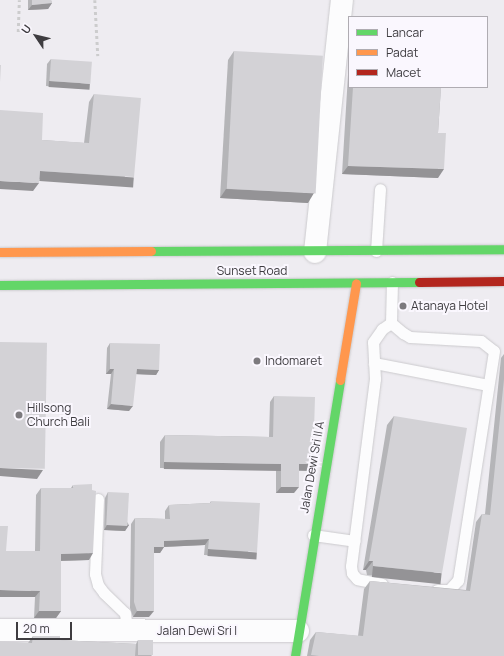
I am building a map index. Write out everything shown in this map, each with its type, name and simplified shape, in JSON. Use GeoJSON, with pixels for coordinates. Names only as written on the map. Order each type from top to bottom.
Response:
{"type":"FeatureCollection","features":[{"type":"Feature","properties":{"kind":"main road","name":"Sunset Road"},"geometry":{"type":"LineString","coordinates":[[0,252],[315,252],[504,249]]}},
{"type":"Feature","properties":{"kind":"main road","name":"Sunset Road"},"geometry":{"type":"LineString","coordinates":[[0,285],[504,281]]}},
{"type":"Feature","properties":{"kind":"main road","name":"Jalan Dewi Sri II A"},"geometry":{"type":"LineString","coordinates":[[295,656],[313,535],[356,283]]}},
{"type":"Feature","properties":{"kind":"street"},"geometry":{"type":"LineString","coordinates":[[315,252],[342,0]]}},
{"type":"Feature","properties":{"kind":"street","name":"Jalan Dewi Sri I"},"geometry":{"type":"LineString","coordinates":[[0,630],[298,631]]}},
{"type":"Feature","properties":{"kind":"lane"},"geometry":{"type":"LineString","coordinates":[[376,251],[380,189]]}},
{"type":"Feature","properties":{"kind":"lane"},"geometry":{"type":"LineString","coordinates":[[391,323],[392,282]]}},
{"type":"Feature","properties":{"kind":"lane"},"geometry":{"type":"LineString","coordinates":[[391,323],[382,329],[373,342],[375,379],[370,435],[352,573],[357,579],[393,585]]}},
{"type":"Feature","properties":{"kind":"lane"},"geometry":{"type":"LineString","coordinates":[[391,323],[410,337],[481,341],[489,345],[494,351],[458,580],[449,590],[422,588]]}},
{"type":"Feature","properties":{"kind":"lane"},"geometry":{"type":"LineString","coordinates":[[374,363],[488,385]]}},
{"type":"Feature","properties":{"kind":"lane"},"geometry":{"type":"LineString","coordinates":[[98,499],[95,574],[98,585],[104,593],[125,613],[127,630]]}},
{"type":"Feature","properties":{"kind":"lane"},"geometry":{"type":"LineString","coordinates":[[313,535],[355,541]]}},
{"type":"Feature","properties":{"kind":"path"},"geometry":{"type":"LineString","coordinates":[[18,32],[19,0]]}},
{"type":"Feature","properties":{"kind":"path"},"geometry":{"type":"LineString","coordinates":[[95,0],[98,56]]}},
{"type":"Feature","properties":{"kind":"building"},"geometry":{"type":"Polygon","coordinates":[[[32,0],[51,0],[52,3],[32,5],[32,0]]]}},
{"type":"Feature","properties":{"kind":"building"},"geometry":{"type":"Polygon","coordinates":[[[234,51],[323,56],[316,193],[227,189],[234,51]]]}},
{"type":"Feature","properties":{"kind":"building"},"geometry":{"type":"Polygon","coordinates":[[[51,59],[92,62],[90,84],[49,81],[51,59]]]}},
{"type":"Feature","properties":{"kind":"building"},"geometry":{"type":"Polygon","coordinates":[[[353,88],[441,88],[438,133],[446,133],[444,169],[348,166],[353,88]]]}},
{"type":"Feature","properties":{"kind":"building"},"geometry":{"type":"Polygon","coordinates":[[[94,94],[141,98],[134,177],[40,171],[39,183],[0,181],[0,110],[43,113],[42,140],[89,143],[94,94]]]}},
{"type":"Feature","properties":{"kind":"building","name":"Hillsong Church Bali"},"geometry":{"type":"Polygon","coordinates":[[[0,342],[47,343],[45,469],[0,468],[0,342]]]}},
{"type":"Feature","properties":{"kind":"building"},"geometry":{"type":"Polygon","coordinates":[[[110,343],[160,344],[159,370],[137,369],[133,406],[111,404],[114,369],[110,369],[110,343]]]}},
{"type":"Feature","properties":{"kind":"building"},"geometry":{"type":"Polygon","coordinates":[[[504,379],[504,656],[311,655],[316,632],[363,636],[370,581],[470,591],[482,514],[490,515],[504,379]]]}},
{"type":"Feature","properties":{"kind":"building"},"geometry":{"type":"Polygon","coordinates":[[[274,396],[315,397],[313,464],[299,464],[299,487],[281,487],[281,464],[164,462],[165,435],[273,437],[274,396]]]}},
{"type":"Feature","properties":{"kind":"building"},"geometry":{"type":"Polygon","coordinates":[[[394,416],[467,428],[442,573],[373,566],[373,561],[369,561],[394,416]]]}},
{"type":"Feature","properties":{"kind":"building"},"geometry":{"type":"Polygon","coordinates":[[[92,484],[92,490],[96,491],[93,553],[61,554],[61,611],[39,611],[40,591],[0,590],[0,526],[8,526],[6,551],[40,551],[41,488],[74,488],[73,485],[92,484]]]}},
{"type":"Feature","properties":{"kind":"building"},"geometry":{"type":"Polygon","coordinates":[[[108,492],[129,493],[127,526],[106,525],[108,492]]]}},
{"type":"Feature","properties":{"kind":"building"},"geometry":{"type":"Polygon","coordinates":[[[211,501],[260,503],[257,552],[208,549],[209,539],[164,541],[164,547],[154,547],[154,611],[137,611],[134,602],[135,518],[170,519],[169,505],[211,503],[211,501]]]}},
{"type":"Feature","properties":{"kind":"building"},"geometry":{"type":"Polygon","coordinates":[[[33,636],[60,636],[60,640],[136,644],[135,656],[0,656],[0,641],[32,643],[33,636]]]}},
{"type":"Feature","properties":{"kind":"building"},"geometry":{"type":"Polygon","coordinates":[[[138,640],[153,640],[153,655],[138,655],[138,640]]]}},
{"type":"Feature","properties":{"kind":"traffic: fast"},"geometry":{"type":"LineString","coordinates":[[151,251],[504,249]]}},
{"type":"Feature","properties":{"kind":"traffic: fast"},"geometry":{"type":"LineString","coordinates":[[0,285],[419,282]]}},
{"type":"Feature","properties":{"kind":"traffic: fast"},"geometry":{"type":"LineString","coordinates":[[295,656],[340,380]]}},
{"type":"Feature","properties":{"kind":"traffic: slow"},"geometry":{"type":"LineString","coordinates":[[0,252],[151,251]]}},
{"type":"Feature","properties":{"kind":"traffic: slow"},"geometry":{"type":"LineString","coordinates":[[340,380],[356,283]]}},
{"type":"Feature","properties":{"kind":"traffic: jam"},"geometry":{"type":"LineString","coordinates":[[419,282],[504,281]]}},
{"type":"Feature","properties":{"kind":"place","name":"Atanaya Hotel"},"geometry":{"type":"Point","coordinates":[403,306]}},
{"type":"Feature","properties":{"kind":"place","name":"Indomaret"},"geometry":{"type":"Point","coordinates":[257,361]}},
{"type":"Feature","properties":{"kind":"place","name":"Hillsong Church Bali"},"geometry":{"type":"Point","coordinates":[19,415]}}]}
